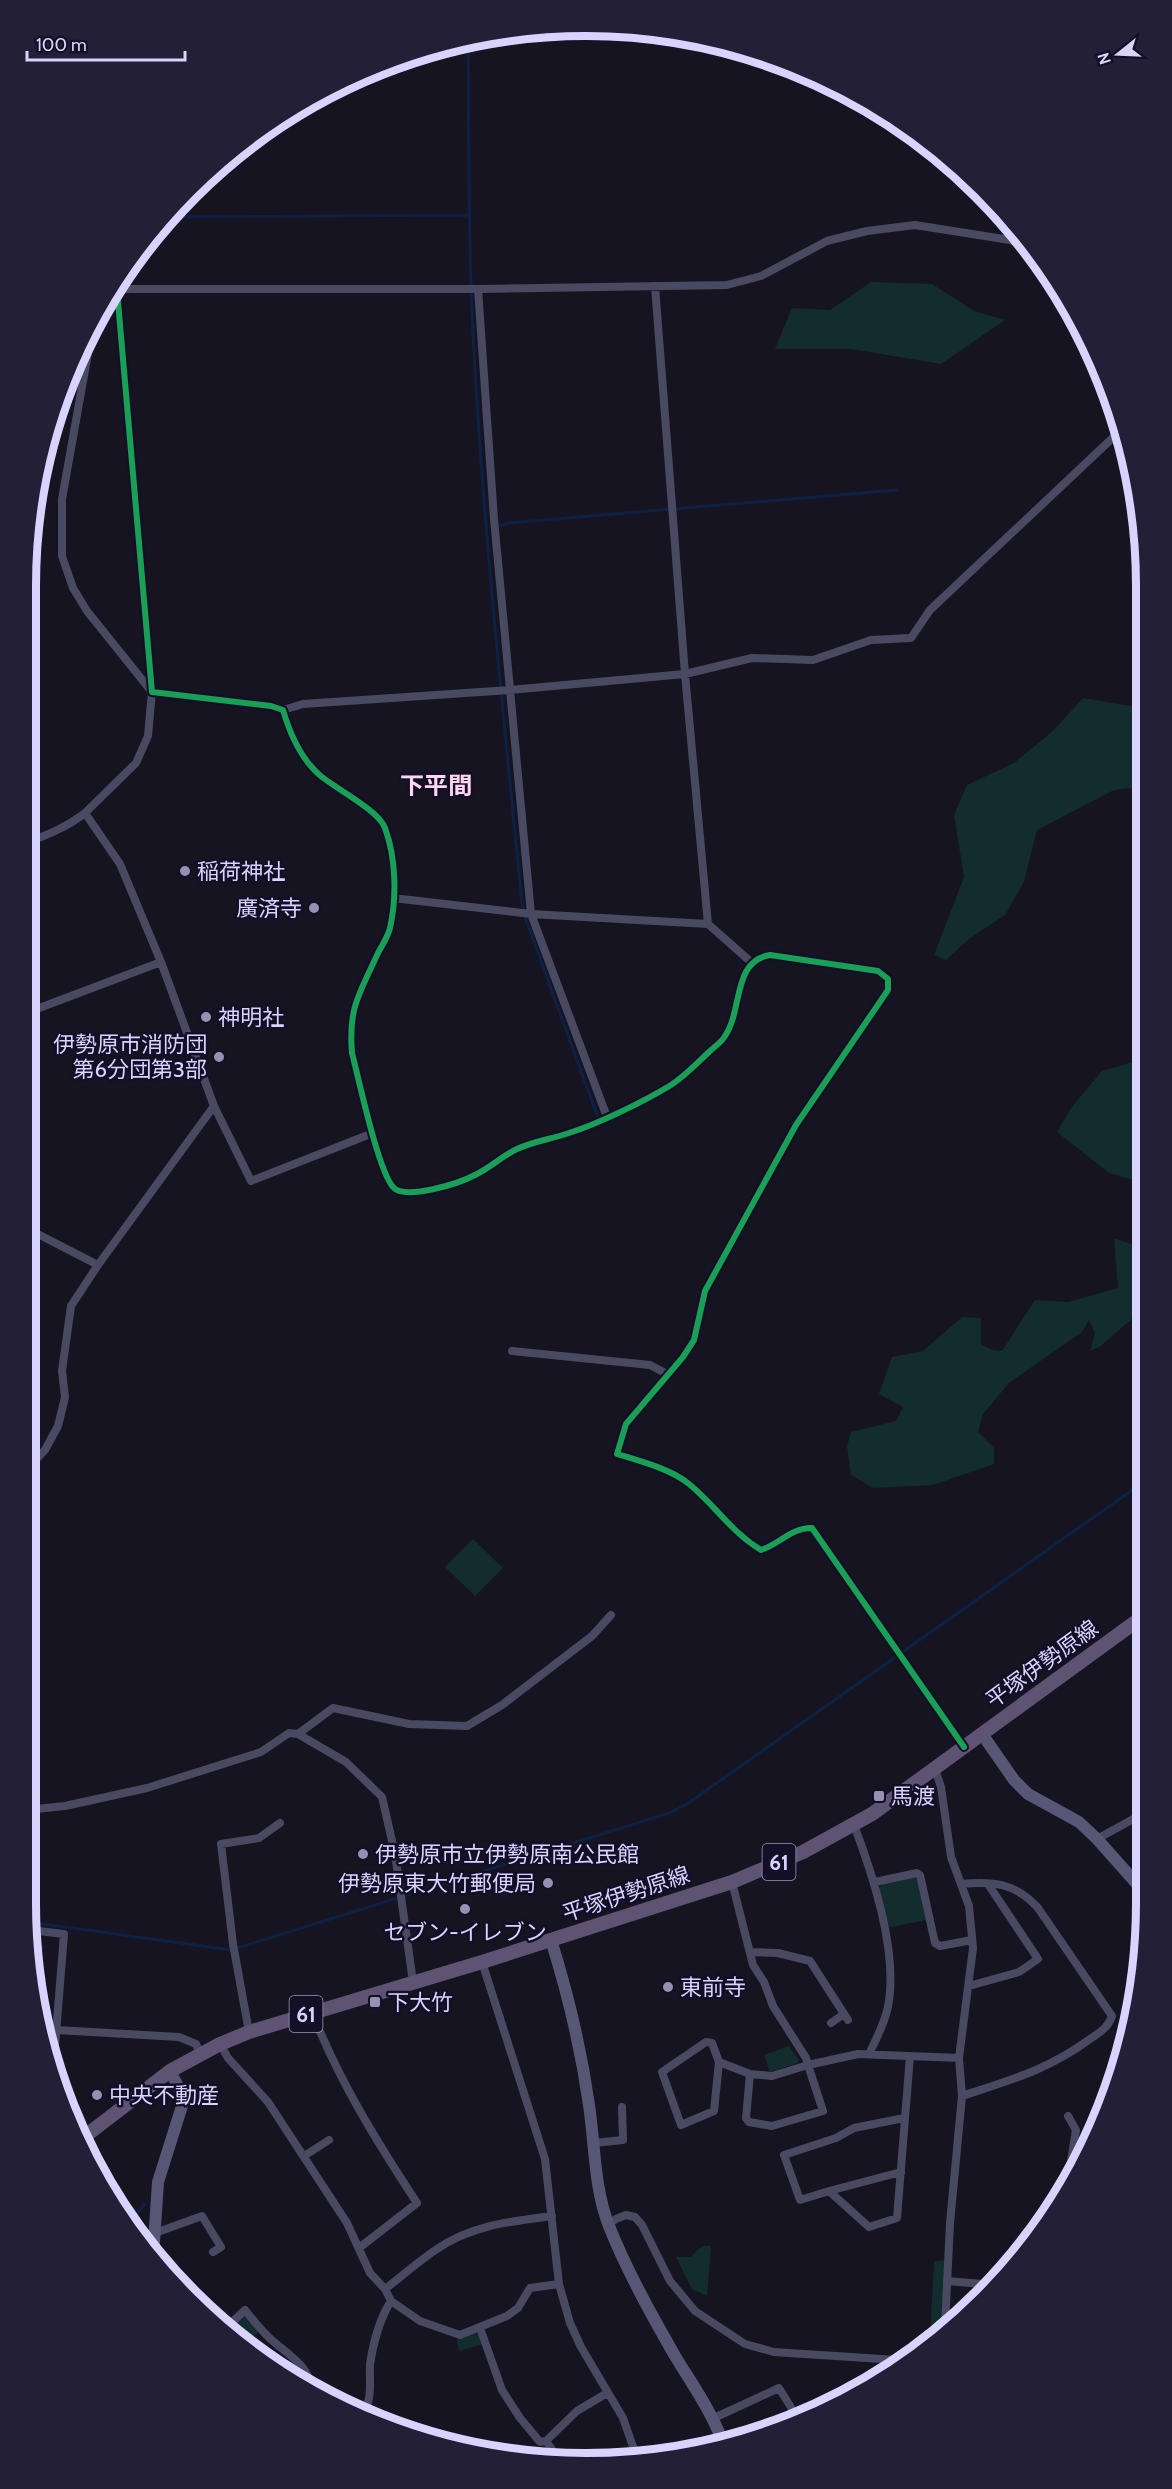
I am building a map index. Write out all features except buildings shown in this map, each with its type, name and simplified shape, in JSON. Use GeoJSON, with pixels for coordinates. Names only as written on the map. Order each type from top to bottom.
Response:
{"type":"FeatureCollection","features":[{"type":"Feature","properties":{"kind":"main road","name":"平塚伊勢原線"},"geometry":{"type":"LineString","coordinates":[[88,2134],[170,2071],[220,2044],[249,2032],[482,1962],[732,1882],[803,1852],[854,1825],[935,1769],[1136,1622]]}},
{"type":"Feature","properties":{"kind":"street"},"geometry":{"type":"LineString","coordinates":[[123,290],[478,289],[742,283],[770,272],[827,241],[867,231],[915,225],[1015,242]]}},
{"type":"Feature","properties":{"kind":"street"},"geometry":{"type":"LineString","coordinates":[[655,286],[685,674],[708,924]]}},
{"type":"Feature","properties":{"kind":"street"},"geometry":{"type":"LineString","coordinates":[[478,289],[494,519],[531,914],[607,1117]]}},
{"type":"Feature","properties":{"kind":"street"},"geometry":{"type":"LineString","coordinates":[[36,839],[72,823],[85,813],[136,763],[148,736],[152,692],[115,303]]}},
{"type":"Feature","properties":{"kind":"street"},"geometry":{"type":"LineString","coordinates":[[88,354],[62,500],[62,556],[73,588],[87,611],[152,692],[271,706],[283,710],[303,704],[510,690],[685,674],[752,658],[813,660],[871,640],[911,639],[930,610],[1115,436]]}},
{"type":"Feature","properties":{"kind":"street"},"geometry":{"type":"LineString","coordinates":[[283,710],[291,735],[320,776],[355,800],[384,825],[391,846],[394,885],[390,929],[359,991],[351,1021],[352,1053],[381,1161],[393,1187],[402,1193],[454,1184],[475,1175],[515,1150],[570,1133],[672,1084],[725,1036],[738,1005],[743,978],[751,962],[759,957],[770,955],[878,971],[888,979],[888,990],[796,1125],[705,1291],[694,1340],[683,1357],[626,1424],[617,1454],[662,1470],[689,1483],[748,1542],[761,1550],[801,1527],[812,1528],[964,1747]]}},
{"type":"Feature","properties":{"kind":"street"},"geometry":{"type":"LineString","coordinates":[[85,813],[120,864],[161,962],[214,1106],[251,1181],[373,1133]]}},
{"type":"Feature","properties":{"kind":"street"},"geometry":{"type":"LineString","coordinates":[[393,898],[531,914],[708,924],[751,962]]}},
{"type":"Feature","properties":{"kind":"street"},"geometry":{"type":"LineString","coordinates":[[36,1009],[161,962]]}},
{"type":"Feature","properties":{"kind":"street"},"geometry":{"type":"LineString","coordinates":[[36,1459],[45,1450],[58,1426],[65,1397],[62,1371],[71,1306],[98,1265],[214,1106]]}},
{"type":"Feature","properties":{"kind":"street"},"geometry":{"type":"LineString","coordinates":[[36,1233],[98,1265]]}},
{"type":"Feature","properties":{"kind":"street"},"geometry":{"type":"LineString","coordinates":[[512,1351],[650,1365],[667,1374]]}},
{"type":"Feature","properties":{"kind":"street"},"geometry":{"type":"LineString","coordinates":[[298,1734],[333,1708],[410,1724],[466,1726],[502,1706],[592,1636],[611,1615]]}},
{"type":"Feature","properties":{"kind":"street"},"geometry":{"type":"LineString","coordinates":[[36,1809],[65,1806],[147,1788],[261,1752],[289,1733],[298,1734],[346,1762],[382,1797],[395,1854],[412,1982]]}},
{"type":"Feature","properties":{"kind":"street"},"geometry":{"type":"LineString","coordinates":[[982,1734],[1014,1780],[1028,1794],[1079,1822],[1136,1883]]}},
{"type":"Feature","properties":{"kind":"street"},"geometry":{"type":"LineString","coordinates":[[935,1769],[941,1787],[951,1857],[969,1906],[972,1940],[969,1986],[959,2058],[962,2096],[945,2320]]}},
{"type":"Feature","properties":{"kind":"street"},"geometry":{"type":"LineString","coordinates":[[1097,1839],[1136,1818]]}},
{"type":"Feature","properties":{"kind":"street"},"geometry":{"type":"LineString","coordinates":[[249,2032],[233,1944],[221,1844],[259,1838],[280,1823]]}},
{"type":"Feature","properties":{"kind":"street"},"geometry":{"type":"LineString","coordinates":[[854,1825],[874,1882],[891,1976],[887,2011],[869,2054]]}},
{"type":"Feature","properties":{"kind":"street"},"geometry":{"type":"LineString","coordinates":[[874,1882],[917,1873],[920,1875],[935,1943],[940,1946],[972,1940]]}},
{"type":"Feature","properties":{"kind":"street"},"geometry":{"type":"LineString","coordinates":[[732,1882],[753,1965],[764,1982],[773,2006],[806,2058],[823,2111],[772,2126],[749,2122],[746,2118],[750,2074]]}},
{"type":"Feature","properties":{"kind":"street"},"geometry":{"type":"LineString","coordinates":[[961,1884],[1011,1887],[1028,1896],[1112,2016],[1109,2026],[1076,2050],[1042,2069],[962,2096]]}},
{"type":"Feature","properties":{"kind":"street"},"geometry":{"type":"LineString","coordinates":[[969,1986],[1019,1972],[1038,1959],[988,1884]]}},
{"type":"Feature","properties":{"kind":"street"},"geometry":{"type":"LineString","coordinates":[[37,1931],[64,1934],[55,2045]]}},
{"type":"Feature","properties":{"kind":"street"},"geometry":{"type":"LineString","coordinates":[[551,1940],[575,2027],[594,2143],[598,2184],[609,2224],[638,2287],[714,2418],[720,2436]]}},
{"type":"Feature","properties":{"kind":"street"},"geometry":{"type":"LineString","coordinates":[[750,1952],[778,1953],[810,1960],[846,2017],[831,2023]]}},
{"type":"Feature","properties":{"kind":"street"},"geometry":{"type":"LineString","coordinates":[[482,1962],[545,2159],[560,2284],[570,2323],[580,2347],[623,2418],[634,2451]]}},
{"type":"Feature","properties":{"kind":"street"},"geometry":{"type":"LineString","coordinates":[[312,2012],[344,2084],[417,2203],[359,2248]]}},
{"type":"Feature","properties":{"kind":"street"},"geometry":{"type":"LineString","coordinates":[[56,2030],[179,2037],[196,2044],[200,2054]]}},
{"type":"Feature","properties":{"kind":"street"},"geometry":{"type":"LineString","coordinates":[[720,2062],[714,2111],[681,2125],[662,2072],[706,2042],[712,2043],[720,2062],[750,2074],[772,2076],[858,2054],[959,2058]]}},
{"type":"Feature","properties":{"kind":"street"},"geometry":{"type":"LineString","coordinates":[[220,2044],[228,2058],[268,2102],[304,2156],[347,2223],[370,2272],[385,2289],[391,2301],[420,2320],[459,2335],[480,2328],[518,2308],[530,2288],[560,2284]]}},
{"type":"Feature","properties":{"kind":"street"},"geometry":{"type":"LineString","coordinates":[[829,2192],[869,2227],[897,2218],[910,2056]]}},
{"type":"Feature","properties":{"kind":"street"},"geometry":{"type":"LineString","coordinates":[[155,2244],[158,2182],[182,2106],[182,2094],[170,2071]]}},
{"type":"Feature","properties":{"kind":"street"},"geometry":{"type":"LineString","coordinates":[[594,2143],[627,2140],[622,2107]]}},
{"type":"Feature","properties":{"kind":"street"},"geometry":{"type":"LineString","coordinates":[[1068,2116],[1076,2130],[1071,2161]]}},
{"type":"Feature","properties":{"kind":"street"},"geometry":{"type":"LineString","coordinates":[[901,2172],[800,2200],[784,2155],[836,2138],[854,2128],[904,2118]]}},
{"type":"Feature","properties":{"kind":"street"},"geometry":{"type":"LineString","coordinates":[[304,2156],[329,2140]]}},
{"type":"Feature","properties":{"kind":"street"},"geometry":{"type":"LineString","coordinates":[[609,2224],[626,2215],[635,2217],[642,2226],[669,2281],[695,2311],[745,2344],[774,2352],[891,2361]]}},
{"type":"Feature","properties":{"kind":"street"},"geometry":{"type":"LineString","coordinates":[[155,2234],[201,2216],[223,2246],[213,2253]]}},
{"type":"Feature","properties":{"kind":"street"},"geometry":{"type":"LineString","coordinates":[[385,2289],[437,2248],[464,2234],[504,2222],[552,2216]]}},
{"type":"Feature","properties":{"kind":"street"},"geometry":{"type":"LineString","coordinates":[[947,2281],[983,2284]]}},
{"type":"Feature","properties":{"kind":"street"},"geometry":{"type":"LineString","coordinates":[[367,2407],[370,2362],[384,2312],[391,2301]]}},
{"type":"Feature","properties":{"kind":"street"},"geometry":{"type":"LineString","coordinates":[[231,2323],[245,2310],[273,2342],[292,2356],[309,2378]]}},
{"type":"Feature","properties":{"kind":"street"},"geometry":{"type":"LineString","coordinates":[[480,2328],[502,2390],[520,2418],[540,2442],[546,2441],[577,2411],[607,2393]]}},
{"type":"Feature","properties":{"kind":"street"},"geometry":{"type":"LineString","coordinates":[[714,2418],[779,2388],[794,2412]]}},
{"type":"Feature","properties":{"kind":"street"},"geometry":{"type":"LineString","coordinates":[[546,2441],[554,2452]]}},
{"type":"Feature","properties":{"kind":"green space"},"geometry":{"type":"Polygon","coordinates":[[[871,282],[932,284],[974,311],[1005,320],[941,364],[851,349],[775,349],[792,308],[830,310],[871,282]]]}},
{"type":"Feature","properties":{"kind":"green space"},"geometry":{"type":"Polygon","coordinates":[[[1083,698],[1136,707],[1136,788],[1114,790],[1037,830],[1024,882],[1005,915],[969,939],[946,960],[934,955],[964,877],[954,815],[967,785],[1014,763],[1054,730],[1083,698]]]}},
{"type":"Feature","properties":{"kind":"green space"},"geometry":{"type":"Polygon","coordinates":[[[1136,1061],[1136,1181],[1109,1173],[1057,1132],[1071,1108],[1102,1071],[1136,1061]]]}},
{"type":"Feature","properties":{"kind":"green space"},"geometry":{"type":"Polygon","coordinates":[[[1114,1238],[1136,1246],[1136,1315],[1101,1346],[1090,1351],[1095,1333],[1089,1320],[1082,1332],[1009,1383],[983,1414],[978,1432],[994,1448],[994,1464],[933,1485],[873,1488],[851,1475],[847,1446],[851,1432],[896,1421],[903,1407],[879,1394],[892,1357],[923,1351],[962,1317],[981,1318],[981,1344],[992,1350],[1002,1351],[1035,1300],[1068,1302],[1118,1288],[1114,1238]]]}},
{"type":"Feature","properties":{"kind":"green space"},"geometry":{"type":"Polygon","coordinates":[[[473,1539],[503,1568],[475,1596],[445,1567],[473,1539]]]}},
{"type":"Feature","properties":{"kind":"green space"},"geometry":{"type":"Polygon","coordinates":[[[914,1877],[919,1881],[926,1920],[887,1928],[879,1889],[882,1884],[914,1877]]]}},
{"type":"Feature","properties":{"kind":"green space"},"geometry":{"type":"Polygon","coordinates":[[[789,2046],[799,2060],[798,2063],[770,2072],[764,2055],[789,2046]]]}},
{"type":"Feature","properties":{"kind":"green space"},"geometry":{"type":"Polygon","coordinates":[[[704,2246],[711,2246],[707,2296],[692,2289],[676,2257],[691,2257],[704,2246]]]}},
{"type":"Feature","properties":{"kind":"green space"},"geometry":{"type":"Polygon","coordinates":[[[946,2260],[942,2322],[930,2332],[934,2261],[946,2260]]]}},
{"type":"Feature","properties":{"kind":"green space"},"geometry":{"type":"Polygon","coordinates":[[[245,2316],[260,2331],[251,2339],[234,2326],[245,2316]]]}},
{"type":"Feature","properties":{"kind":"green space"},"geometry":{"type":"Polygon","coordinates":[[[475,2333],[480,2335],[483,2344],[459,2351],[457,2339],[475,2333]]]}},
{"type":"Feature","properties":{"kind":"water"},"geometry":{"type":"Polygon","coordinates":[[[38,1945],[44,1946],[41,1974],[38,1945]]]}},
{"type":"Feature","properties":{"kind":"waterway"},"geometry":{"type":"LineString","coordinates":[[468,49],[471,274],[478,421],[495,628],[522,903],[526,920],[597,1115]]}},
{"type":"Feature","properties":{"kind":"waterway"},"geometry":{"type":"LineString","coordinates":[[178,217],[470,215]]}},
{"type":"Feature","properties":{"kind":"waterway"},"geometry":{"type":"LineString","coordinates":[[496,527],[507,523],[897,490]]}},
{"type":"Feature","properties":{"kind":"waterway"},"geometry":{"type":"LineString","coordinates":[[37,1923],[231,1950],[669,1813],[687,1804],[1136,1487]]}},
{"type":"Feature","properties":{"kind":"waterway"},"geometry":{"type":"LineString","coordinates":[[134,2216],[145,2204]]}},
{"type":"Feature","properties":{"kind":"cycle path"},"geometry":{"type":"LineString","coordinates":[[118,298],[152,692],[271,706],[283,710],[293,738],[308,763],[322,777],[375,815],[385,828],[389,840],[394,878],[394,904],[390,928],[357,1001],[351,1037],[352,1053],[370,1124],[381,1163],[393,1187],[399,1191],[409,1192],[433,1189],[458,1182],[480,1172],[517,1149],[594,1124],[671,1085],[724,1038],[731,1025],[744,976],[749,967],[758,959],[770,955],[878,971],[888,979],[888,990],[796,1125],[705,1291],[694,1340],[683,1357],[626,1424],[617,1454],[655,1466],[682,1479],[732,1527],[761,1550],[792,1533],[812,1528],[964,1747]]}},
{"type":"Feature","properties":{"kind":"place","name":"稲荷神社"},"geometry":{"type":"Point","coordinates":[185,871]}},
{"type":"Feature","properties":{"kind":"place","name":"廣済寺"},"geometry":{"type":"Point","coordinates":[314,908]}},
{"type":"Feature","properties":{"kind":"place","name":"神明社"},"geometry":{"type":"Point","coordinates":[206,1017]}},
{"type":"Feature","properties":{"kind":"place","name":"伊勢原市消防団 第6分団第3部"},"geometry":{"type":"Point","coordinates":[219,1057]}},
{"type":"Feature","properties":{"kind":"place","name":"馬渡"},"geometry":{"type":"Point","coordinates":[879,1796]}},
{"type":"Feature","properties":{"kind":"place","name":"伊勢原市立伊勢原南公民館"},"geometry":{"type":"Point","coordinates":[363,1854]}},
{"type":"Feature","properties":{"kind":"place","name":"伊勢原東大竹郵便局"},"geometry":{"type":"Point","coordinates":[548,1883]}},
{"type":"Feature","properties":{"kind":"place","name":"セブン-イレブン"},"geometry":{"type":"Point","coordinates":[465,1909]}},
{"type":"Feature","properties":{"kind":"place","name":"東前寺"},"geometry":{"type":"Point","coordinates":[668,1987]}},
{"type":"Feature","properties":{"kind":"place","name":"下大竹"},"geometry":{"type":"Point","coordinates":[375,2002]}},
{"type":"Feature","properties":{"kind":"place","name":"中央不動産"},"geometry":{"type":"Point","coordinates":[97,2095]}},
{"type":"Feature","properties":{"kind":"district","name":"下平間"},"geometry":{"type":"Point","coordinates":[436,785]}}]}
